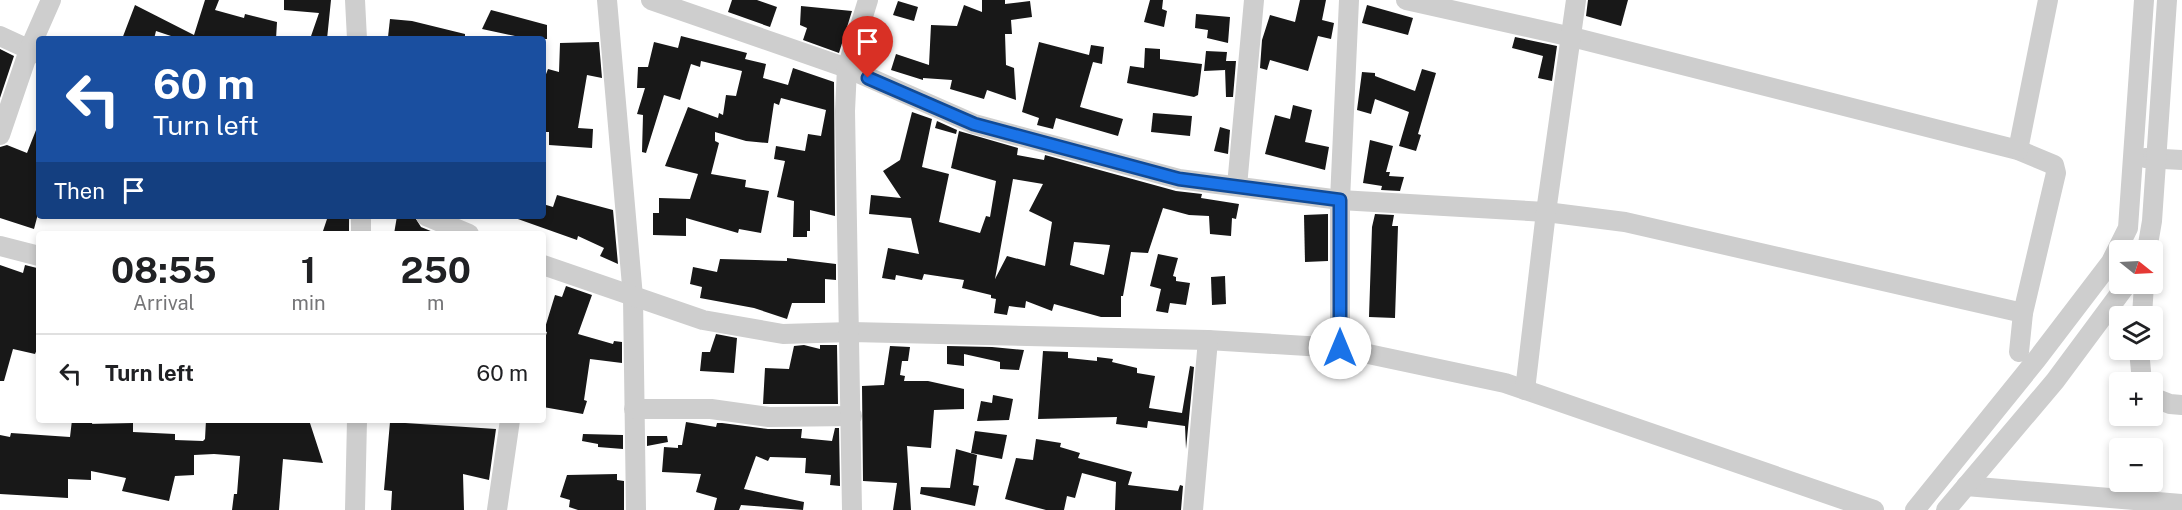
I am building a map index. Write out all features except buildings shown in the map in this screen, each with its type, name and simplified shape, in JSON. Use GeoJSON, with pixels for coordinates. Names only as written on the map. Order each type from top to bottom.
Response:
{"type":"FeatureCollection","features":[{"type":"Feature","properties":{"kind":"street"},"geometry":{"type":"LineString","coordinates":[[39,36],[51,0]]}},
{"type":"Feature","properties":{"kind":"street"},"geometry":{"type":"LineString","coordinates":[[355,0],[357,36]]}},
{"type":"Feature","properties":{"kind":"street"},"geometry":{"type":"LineString","coordinates":[[607,0],[633,297],[636,510]]}},
{"type":"Feature","properties":{"kind":"street"},"geometry":{"type":"LineString","coordinates":[[651,0],[847,68],[974,124],[1179,179],[1340,200],[1546,212],[1678,232],[2022,313]]}},
{"type":"Feature","properties":{"kind":"street"},"geometry":{"type":"LineString","coordinates":[[852,510],[851,332],[845,111],[847,68],[868,0]]}},
{"type":"Feature","properties":{"kind":"street"},"geometry":{"type":"LineString","coordinates":[[1237,186],[1254,0]]}},
{"type":"Feature","properties":{"kind":"street"},"geometry":{"type":"LineString","coordinates":[[1340,348],[1340,200],[1348,0]]}},
{"type":"Feature","properties":{"kind":"street"},"geometry":{"type":"LineString","coordinates":[[1406,0],[1572,38],[2018,150],[2047,160],[2054,165],[2056,173],[2022,313],[2019,352]]}},
{"type":"Feature","properties":{"kind":"street"},"geometry":{"type":"LineString","coordinates":[[1525,390],[1546,212],[1576,0]]}},
{"type":"Feature","properties":{"kind":"street"},"geometry":{"type":"LineString","coordinates":[[2018,150],[2048,0]]}},
{"type":"Feature","properties":{"kind":"street"},"geometry":{"type":"LineString","coordinates":[[2123,240],[2128,228],[2144,0]]}},
{"type":"Feature","properties":{"kind":"street"},"geometry":{"type":"LineString","coordinates":[[2148,240],[2167,0]]}},
{"type":"Feature","properties":{"kind":"street"},"geometry":{"type":"LineString","coordinates":[[0,36],[34,52],[0,135]]}},
{"type":"Feature","properties":{"kind":"street"},"geometry":{"type":"LineString","coordinates":[[2133,158],[2182,160]]}},
{"type":"Feature","properties":{"kind":"street"},"geometry":{"type":"LineString","coordinates":[[433,219],[461,231]]}},
{"type":"Feature","properties":{"kind":"street"},"geometry":{"type":"LineString","coordinates":[[0,246],[36,255]]}},
{"type":"Feature","properties":{"kind":"street"},"geometry":{"type":"LineString","coordinates":[[546,266],[704,321],[783,334],[851,332],[1208,340],[1340,348],[1505,383],[1874,510]]}},
{"type":"Feature","properties":{"kind":"street"},"geometry":{"type":"LineString","coordinates":[[1915,510],[2109,266]]}},
{"type":"Feature","properties":{"kind":"street"},"geometry":{"type":"LineString","coordinates":[[1946,510],[2055,381],[2120,294]]}},
{"type":"Feature","properties":{"kind":"street"},"geometry":{"type":"LineString","coordinates":[[1193,510],[1208,340]]}},
{"type":"Feature","properties":{"kind":"street"},"geometry":{"type":"LineString","coordinates":[[2163,401],[2182,405]]}},
{"type":"Feature","properties":{"kind":"street"},"geometry":{"type":"LineString","coordinates":[[634,409],[711,409],[769,417],[852,416]]}},
{"type":"Feature","properties":{"kind":"street"},"geometry":{"type":"LineString","coordinates":[[355,510],[357,423]]}},
{"type":"Feature","properties":{"kind":"street"},"geometry":{"type":"LineString","coordinates":[[497,510],[510,423]]}},
{"type":"Feature","properties":{"kind":"street"},"geometry":{"type":"LineString","coordinates":[[1966,486],[2101,503],[2182,504]]}},
{"type":"Feature","properties":{"kind":"route"},"geometry":{"type":"LineString","coordinates":[[868,78],[974,124],[1179,179],[1340,200],[1340,348]]}}]}
